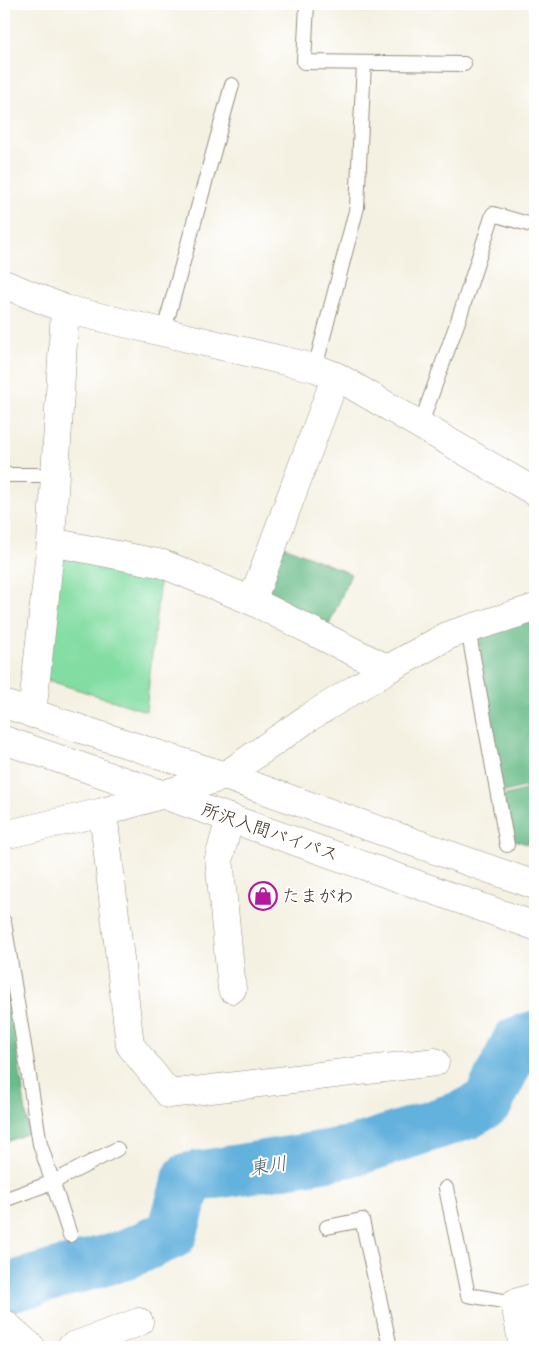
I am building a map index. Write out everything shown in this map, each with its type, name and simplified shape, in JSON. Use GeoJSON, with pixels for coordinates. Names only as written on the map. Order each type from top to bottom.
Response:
{"type":"FeatureCollection","features":[{"type":"Feature","properties":{"kind":"main road"},"geometry":{"type":"LineString","coordinates":[[4,284],[65,310],[325,372],[535,492]]}},
{"type":"Feature","properties":{"kind":"main road"},"geometry":{"type":"LineString","coordinates":[[32,714],[51,542],[65,310]]}},
{"type":"Feature","properties":{"kind":"main road"},"geometry":{"type":"LineString","coordinates":[[252,601],[325,372]]}},
{"type":"Feature","properties":{"kind":"main road"},"geometry":{"type":"LineString","coordinates":[[51,542],[163,564],[252,601],[388,669]]}},
{"type":"Feature","properties":{"kind":"main road"},"geometry":{"type":"LineString","coordinates":[[4,835],[103,812],[225,776],[308,718],[388,669],[449,635],[535,608]]}},
{"type":"Feature","properties":{"kind":"main road"},"geometry":{"type":"LineString","coordinates":[[4,704],[225,776],[535,885]]}},
{"type":"Feature","properties":{"kind":"main road","name":"所沢入間バイパス"},"geometry":{"type":"LineString","coordinates":[[4,740],[535,926]]}},
{"type":"Feature","properties":{"kind":"main road"},"geometry":{"type":"LineString","coordinates":[[103,812],[130,1045],[169,1094],[435,1062]]}},
{"type":"Feature","properties":{"kind":"main road"},"geometry":{"type":"LineString","coordinates":[[230,818],[219,858],[232,989]]}},
{"type":"Feature","properties":{"kind":"main road"},"geometry":{"type":"LineString","coordinates":[[523,1347],[525,1300]]}},
{"type":"Feature","properties":{"kind":"main road"},"geometry":{"type":"LineString","coordinates":[[71,1347],[139,1322]]}},
{"type":"Feature","properties":{"kind":"main road"},"geometry":{"type":"LineString","coordinates":[[4,1323],[31,1347]]}},
{"type":"Feature","properties":{"kind":"lane"},"geometry":{"type":"LineString","coordinates":[[307,4],[304,62],[464,64]]}},
{"type":"Feature","properties":{"kind":"lane"},"geometry":{"type":"LineString","coordinates":[[325,372],[357,207],[364,63]]}},
{"type":"Feature","properties":{"kind":"lane"},"geometry":{"type":"LineString","coordinates":[[163,334],[232,85]]}},
{"type":"Feature","properties":{"kind":"lane"},"geometry":{"type":"LineString","coordinates":[[420,426],[458,321],[493,214],[535,226]]}},
{"type":"Feature","properties":{"kind":"lane"},"geometry":{"type":"LineString","coordinates":[[4,475],[56,475]]}},
{"type":"Feature","properties":{"kind":"lane"},"geometry":{"type":"LineString","coordinates":[[468,629],[507,845]]}},
{"type":"Feature","properties":{"kind":"lane"},"geometry":{"type":"LineString","coordinates":[[4,922],[40,1144],[70,1235]]}},
{"type":"Feature","properties":{"kind":"lane"},"geometry":{"type":"LineString","coordinates":[[4,1200],[53,1182],[117,1149]]}},
{"type":"Feature","properties":{"kind":"lane"},"geometry":{"type":"LineString","coordinates":[[446,1188],[468,1295],[525,1300]]}},
{"type":"Feature","properties":{"kind":"lane"},"geometry":{"type":"LineString","coordinates":[[327,1227],[362,1220],[390,1347]]}},
{"type":"Feature","properties":{"kind":"green space"},"geometry":{"type":"Polygon","coordinates":[[[284,546],[351,574],[329,625],[264,593],[284,546]]]}},
{"type":"Feature","properties":{"kind":"green space"},"geometry":{"type":"Polygon","coordinates":[[[56,551],[161,568],[146,711],[41,678],[56,551]]]}},
{"type":"Feature","properties":{"kind":"green space"},"geometry":{"type":"Polygon","coordinates":[[[535,612],[535,784],[501,793],[478,631],[535,612]]]}},
{"type":"Feature","properties":{"kind":"green space"},"geometry":{"type":"Polygon","coordinates":[[[535,787],[535,847],[512,839],[503,796],[535,787]]]}},
{"type":"Feature","properties":{"kind":"green space"},"geometry":{"type":"Polygon","coordinates":[[[4,962],[29,1133],[4,1143],[4,962]]]}},
{"type":"Feature","properties":{"kind":"waterway","name":"東川"},"geometry":{"type":"LineString","coordinates":[[4,1289],[124,1255],[172,1234],[188,1178],[354,1151],[467,1114],[488,1102],[517,1042],[535,1036]]}},
{"type":"Feature","properties":{"kind":"place","name":"たまがわ"},"geometry":{"type":"Point","coordinates":[263,896]}}]}
